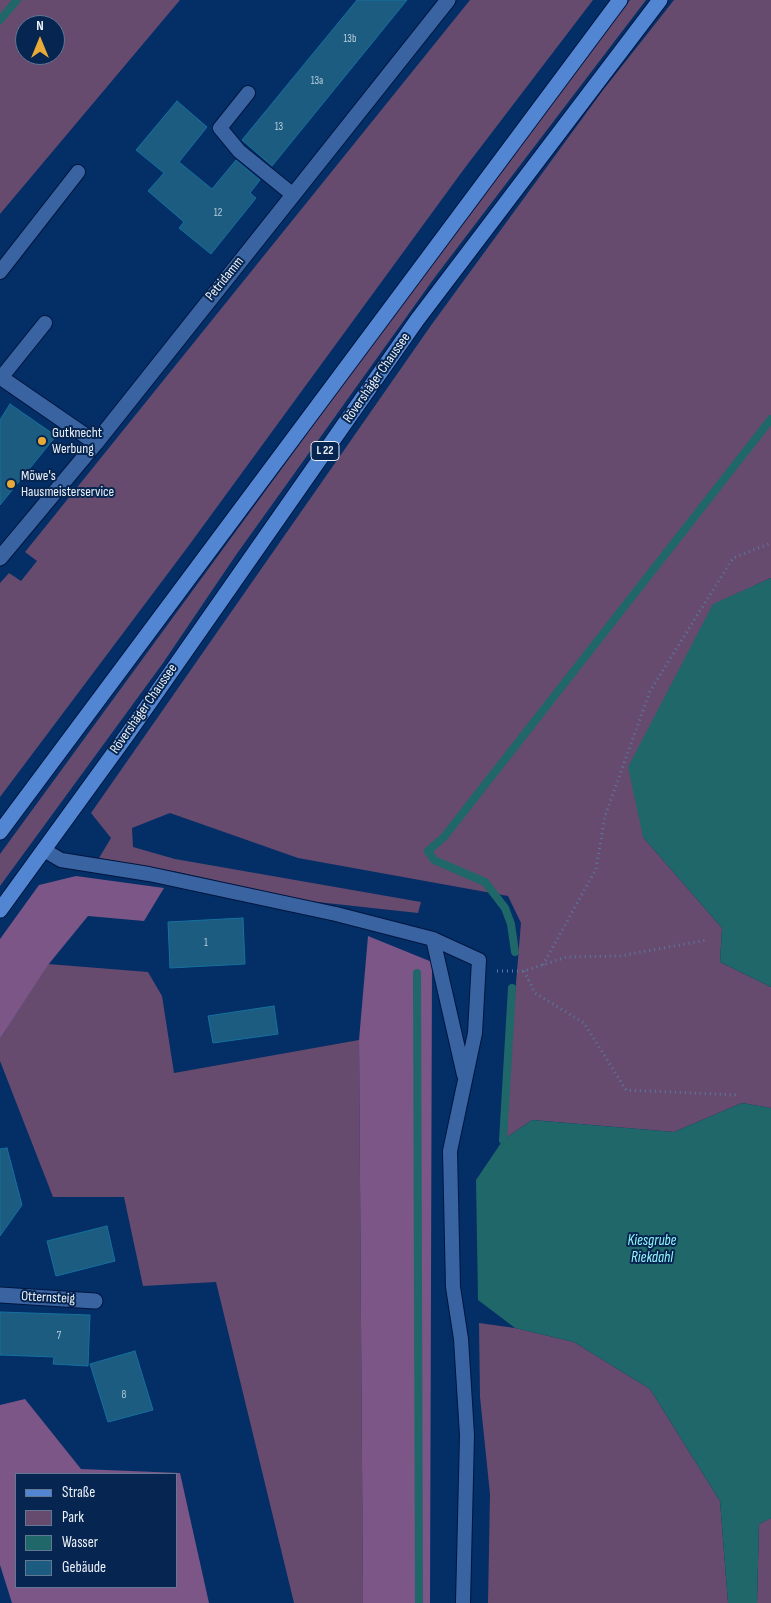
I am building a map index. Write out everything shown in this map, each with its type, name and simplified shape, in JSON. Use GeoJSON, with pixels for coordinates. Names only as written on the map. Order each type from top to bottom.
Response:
{"type":"FeatureCollection","features":[{"type":"Feature","properties":{"kind":"main road","name":"L 22"},"geometry":{"type":"LineString","coordinates":[[0,832],[620,0]]}},
{"type":"Feature","properties":{"kind":"main road","name":"Rövershäger Chaussee"},"geometry":{"type":"LineString","coordinates":[[0,910],[417,320],[660,0]]}},
{"type":"Feature","properties":{"kind":"street","name":"Petridamm"},"geometry":{"type":"LineString","coordinates":[[0,558],[96,443],[448,0]]}},
{"type":"Feature","properties":{"kind":"street"},"geometry":{"type":"LineString","coordinates":[[0,378],[96,443]]}},
{"type":"Feature","properties":{"kind":"street","name":"Otternsteig"},"geometry":{"type":"LineString","coordinates":[[0,1296],[95,1301]]}},
{"type":"Feature","properties":{"kind":"lane"},"geometry":{"type":"LineString","coordinates":[[248,92],[220,128],[239,151],[292,194]]}},
{"type":"Feature","properties":{"kind":"lane"},"geometry":{"type":"LineString","coordinates":[[0,272],[78,172]]}},
{"type":"Feature","properties":{"kind":"lane"},"geometry":{"type":"LineString","coordinates":[[0,378],[45,323]]}},
{"type":"Feature","properties":{"kind":"lane"},"geometry":{"type":"LineString","coordinates":[[44,850],[61,860],[149,874],[336,914],[432,939],[479,960],[475,1033],[450,1151],[453,1286],[462,1339],[466,1435],[463,1603]]}},
{"type":"Feature","properties":{"kind":"lane"},"geometry":{"type":"LineString","coordinates":[[432,939],[465,1078]]}},
{"type":"Feature","properties":{"kind":"path"},"geometry":{"type":"LineString","coordinates":[[543,965],[596,869],[605,816],[650,691],[733,558],[771,543]]}},
{"type":"Feature","properties":{"kind":"path"},"geometry":{"type":"LineString","coordinates":[[707,940],[620,956],[567,957],[524,970],[535,992],[584,1023],[626,1090],[736,1095]]}},
{"type":"Feature","properties":{"kind":"green space"},"geometry":{"type":"Polygon","coordinates":[[[0,0],[180,0],[0,214],[0,0]]]}},
{"type":"Feature","properties":{"kind":"green space"},"geometry":{"type":"Polygon","coordinates":[[[470,0],[593,0],[464,169],[187,548],[0,797],[0,583],[9,573],[21,581],[37,561],[25,552],[470,0]]]}},
{"type":"Feature","properties":{"kind":"green space"},"geometry":{"type":"Polygon","coordinates":[[[630,0],[646,0],[435,277],[236,555],[163,663],[0,886],[0,854],[353,371],[630,0]]]}},
{"type":"Feature","properties":{"kind":"green space"},"geometry":{"type":"Polygon","coordinates":[[[674,0],[771,0],[771,578],[713,605],[643,837],[722,928],[720,962],[771,987],[771,1108],[742,1103],[674,1132],[532,1120],[503,1140],[521,923],[508,896],[298,858],[170,813],[132,828],[133,847],[175,859],[421,902],[418,913],[308,901],[178,872],[99,858],[111,838],[91,813],[432,324],[603,90],[674,0]]]}},
{"type":"Feature","properties":{"kind":"green space"},"geometry":{"type":"Polygon","coordinates":[[[48,964],[148,972],[162,996],[174,1073],[359,1040],[363,1603],[294,1603],[216,1282],[143,1286],[124,1197],[53,1197],[0,1061],[0,1039],[48,964]]]}},
{"type":"Feature","properties":{"kind":"green space"},"geometry":{"type":"Polygon","coordinates":[[[479,1323],[515,1328],[574,1342],[650,1389],[720,1501],[728,1603],[488,1603],[490,1494],[480,1397],[479,1323]]]}},
{"type":"Feature","properties":{"kind":"green space"},"geometry":{"type":"Polygon","coordinates":[[[771,1518],[771,1603],[757,1603],[759,1524],[771,1518]]]}},
{"type":"Feature","properties":{"kind":"shaded area"},"geometry":{"type":"Polygon","coordinates":[[[76,876],[164,888],[144,921],[88,916],[48,965],[0,1039],[0,939],[39,885],[76,876]]]}},
{"type":"Feature","properties":{"kind":"shaded area"},"geometry":{"type":"Polygon","coordinates":[[[368,936],[432,962],[430,1603],[363,1603],[359,1040],[368,936]]]}},
{"type":"Feature","properties":{"kind":"shaded area"},"geometry":{"type":"Polygon","coordinates":[[[25,1399],[81,1469],[180,1473],[209,1603],[12,1603],[0,1565],[0,1405],[25,1399]]]}},
{"type":"Feature","properties":{"kind":"water"},"geometry":{"type":"Polygon","coordinates":[[[771,578],[771,987],[720,962],[722,928],[643,837],[628,767],[713,604],[771,578]]]}},
{"type":"Feature","properties":{"kind":"water","name":"Kiesgrube Riekdahl"},"geometry":{"type":"Polygon","coordinates":[[[742,1103],[771,1108],[771,1518],[759,1524],[757,1603],[728,1603],[720,1501],[650,1389],[574,1342],[515,1328],[478,1300],[476,1180],[503,1140],[532,1120],[674,1132],[742,1103]]]}},
{"type":"Feature","properties":{"kind":"building"},"geometry":{"type":"Polygon","coordinates":[[[357,0],[407,0],[272,166],[242,140],[357,0]]]}},
{"type":"Feature","properties":{"kind":"building"},"geometry":{"type":"Polygon","coordinates":[[[177,101],[207,127],[179,162],[212,189],[236,160],[260,180],[250,193],[256,198],[211,254],[179,228],[184,222],[148,191],[164,173],[136,150],[177,101]]]}},
{"type":"Feature","properties":{"kind":"building"},"geometry":{"type":"Polygon","coordinates":[[[10,404],[56,436],[0,505],[0,420],[10,404]]]}},
{"type":"Feature","properties":{"kind":"building"},"geometry":{"type":"Polygon","coordinates":[[[243,918],[245,964],[170,968],[168,922],[243,918]]]}},
{"type":"Feature","properties":{"kind":"building"},"geometry":{"type":"Polygon","coordinates":[[[274,1006],[278,1034],[213,1043],[208,1016],[274,1006]]]}},
{"type":"Feature","properties":{"kind":"building"},"geometry":{"type":"Polygon","coordinates":[[[7,1148],[22,1205],[0,1236],[0,1149],[7,1148]]]}},
{"type":"Feature","properties":{"kind":"building"},"geometry":{"type":"Polygon","coordinates":[[[107,1226],[115,1261],[56,1276],[47,1241],[107,1226]]]}},
{"type":"Feature","properties":{"kind":"building"},"geometry":{"type":"Polygon","coordinates":[[[0,1312],[90,1315],[88,1366],[53,1364],[54,1357],[0,1355],[0,1312]]]}},
{"type":"Feature","properties":{"kind":"building"},"geometry":{"type":"Polygon","coordinates":[[[135,1351],[153,1410],[108,1422],[90,1364],[135,1351]]]}},
{"type":"Feature","properties":{"kind":"waterway"},"geometry":{"type":"LineString","coordinates":[[0,20],[17,0]]}},
{"type":"Feature","properties":{"kind":"waterway"},"geometry":{"type":"LineString","coordinates":[[515,952],[511,924],[505,908],[485,882],[434,860],[428,851],[444,837],[771,419]]}},
{"type":"Feature","properties":{"kind":"waterway"},"geometry":{"type":"LineString","coordinates":[[417,973],[419,1603]]}},
{"type":"Feature","properties":{"kind":"waterway"},"geometry":{"type":"LineString","coordinates":[[503,1140],[512,988]]}},
{"type":"Feature","properties":{"kind":"place","name":"Gutknecht Werbung"},"geometry":{"type":"Point","coordinates":[42,441]}},
{"type":"Feature","properties":{"kind":"place","name":"Möwe's Hausmeisterservice"},"geometry":{"type":"Point","coordinates":[11,484]}}]}
